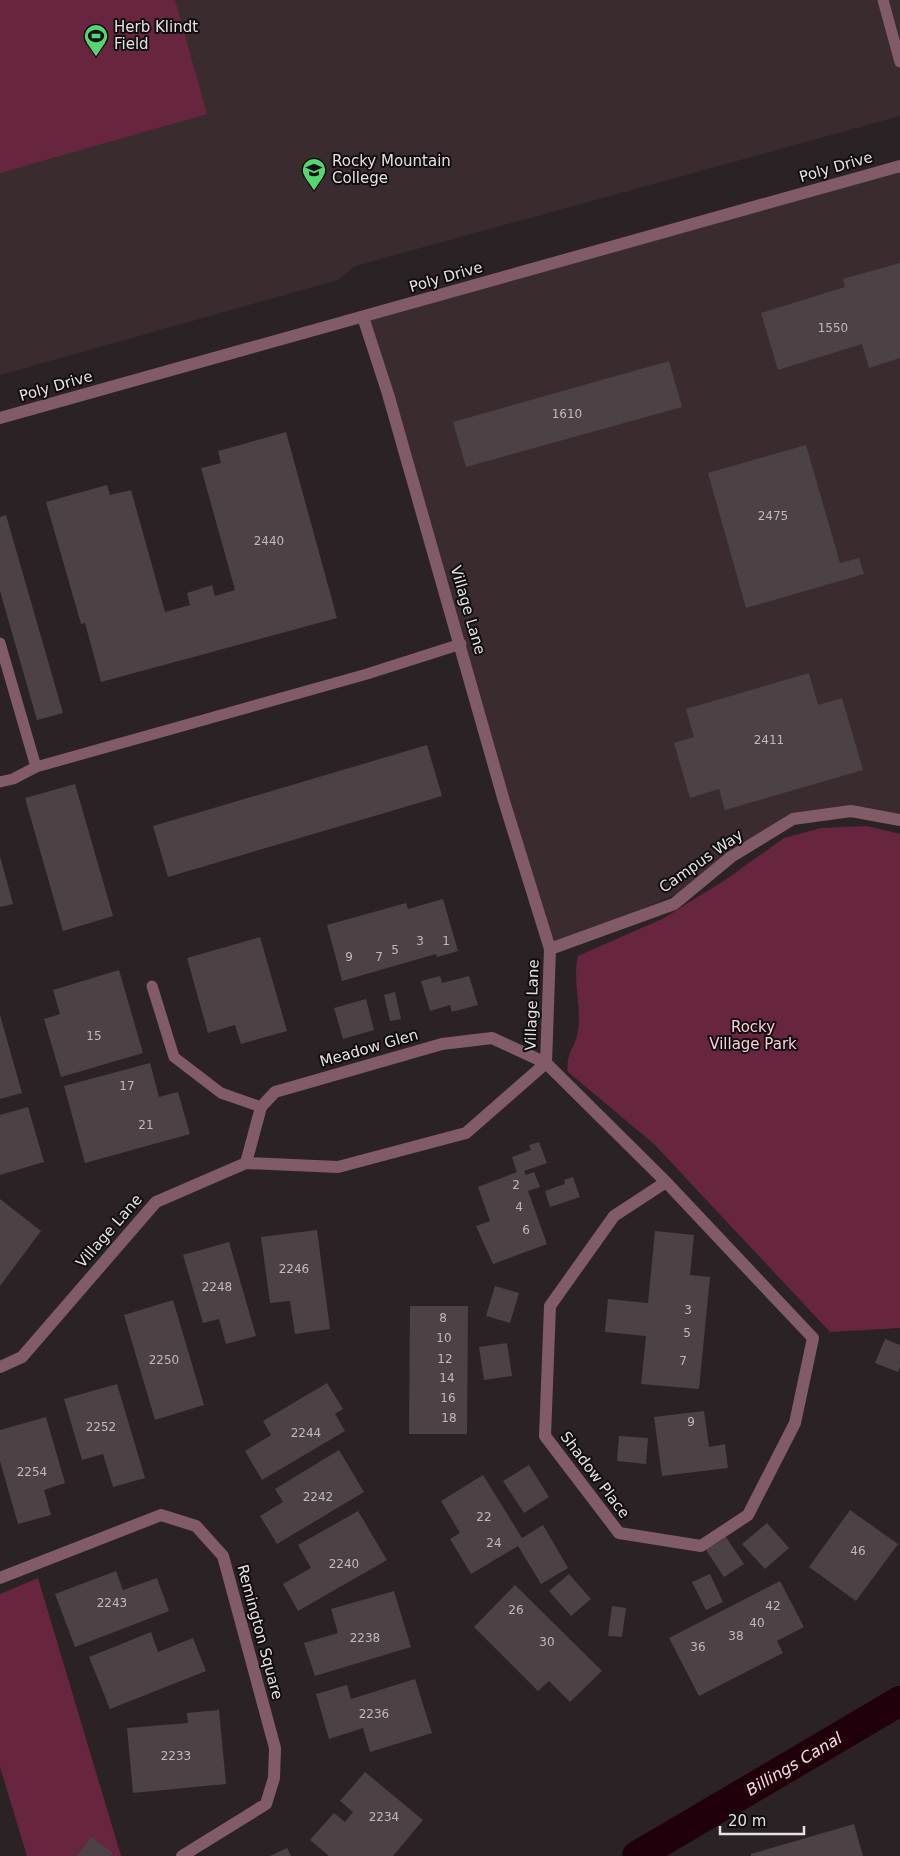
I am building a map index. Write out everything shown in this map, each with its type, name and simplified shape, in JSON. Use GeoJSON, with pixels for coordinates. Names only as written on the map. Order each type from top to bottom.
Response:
{"type":"FeatureCollection","features":[{"type":"Feature","properties":{"kind":"street","name":"Poly Drive"},"geometry":{"type":"LineString","coordinates":[[0,418],[900,166]]}},
{"type":"Feature","properties":{"kind":"street","name":"Village Lane"},"geometry":{"type":"LineString","coordinates":[[0,1367],[22,1357],[156,1202],[246,1163],[338,1167],[466,1133],[546,1063],[550,949],[504,800],[461,644],[388,394],[363,317]]}},
{"type":"Feature","properties":{"kind":"street","name":"Campus Way"},"geometry":{"type":"LineString","coordinates":[[550,949],[674,904],[731,857],[793,820],[851,811],[900,820]]}},
{"type":"Feature","properties":{"kind":"street","name":"Meadow Glen"},"geometry":{"type":"LineString","coordinates":[[261,1107],[275,1092],[442,1044],[492,1038],[546,1063]]}},
{"type":"Feature","properties":{"kind":"street","name":"Shadow Place"},"geometry":{"type":"LineString","coordinates":[[546,1063],[666,1182],[813,1338],[795,1423],[748,1515],[700,1546],[619,1533],[545,1436],[550,1306],[614,1216],[666,1182]]}},
{"type":"Feature","properties":{"kind":"street"},"geometry":{"type":"LineString","coordinates":[[246,1163],[261,1107]]}},
{"type":"Feature","properties":{"kind":"street","name":"Remington Square"},"geometry":{"type":"LineString","coordinates":[[0,1578],[161,1515],[196,1526],[223,1556],[275,1748],[274,1778],[266,1804],[182,1856]]}},
{"type":"Feature","properties":{"kind":"lane"},"geometry":{"type":"LineString","coordinates":[[883,0],[900,62]]}},
{"type":"Feature","properties":{"kind":"lane"},"geometry":{"type":"LineString","coordinates":[[0,643],[36,767]]}},
{"type":"Feature","properties":{"kind":"lane"},"geometry":{"type":"LineString","coordinates":[[0,782],[13,779],[36,767],[367,674],[461,644]]}},
{"type":"Feature","properties":{"kind":"lane"},"geometry":{"type":"LineString","coordinates":[[152,986],[174,1057],[221,1092],[261,1107]]}},
{"type":"Feature","properties":{"kind":"shaded area","name":"Rocky Mountain College"},"geometry":{"type":"Polygon","coordinates":[[[0,0],[900,0],[900,116],[355,266],[338,280],[0,375],[0,0]]]}},
{"type":"Feature","properties":{"kind":"shaded area"},"geometry":{"type":"Polygon","coordinates":[[[900,165],[900,821],[883,817],[793,819],[697,885],[550,949],[363,317],[900,165]]]}},
{"type":"Feature","properties":{"kind":"green space","name":"Herb Klindt Field"},"geometry":{"type":"Polygon","coordinates":[[[0,0],[175,0],[207,114],[0,173],[0,0]]]}},
{"type":"Feature","properties":{"kind":"green space","name":"Rocky Village Park"},"geometry":{"type":"Polygon","coordinates":[[[867,826],[900,834],[900,1328],[830,1332],[654,1144],[568,1072],[567,1065],[578,1031],[579,1012],[576,965],[578,956],[664,918],[725,880],[784,838],[821,828],[867,826]]]}},
{"type":"Feature","properties":{"kind":"green space"},"geometry":{"type":"Polygon","coordinates":[[[38,1578],[121,1856],[27,1856],[0,1767],[0,1594],[38,1578]]]}},
{"type":"Feature","properties":{"kind":"building"},"geometry":{"type":"Polygon","coordinates":[[[900,263],[900,358],[869,368],[862,344],[778,370],[761,313],[845,287],[843,279],[900,263]]]}},
{"type":"Feature","properties":{"kind":"building"},"geometry":{"type":"Polygon","coordinates":[[[669,361],[682,407],[466,467],[453,422],[669,361]]]}},
{"type":"Feature","properties":{"kind":"building"},"geometry":{"type":"Polygon","coordinates":[[[286,432],[337,618],[101,682],[85,623],[81,624],[46,502],[107,485],[110,495],[131,490],[165,612],[190,605],[187,593],[212,585],[215,596],[235,590],[201,468],[221,463],[218,451],[286,432]]]}},
{"type":"Feature","properties":{"kind":"building"},"geometry":{"type":"Polygon","coordinates":[[[806,445],[840,563],[859,558],[864,574],[746,608],[708,473],[806,445]]]}},
{"type":"Feature","properties":{"kind":"building"},"geometry":{"type":"Polygon","coordinates":[[[6,515],[63,713],[37,720],[0,591],[0,517],[6,515]]]}},
{"type":"Feature","properties":{"kind":"building"},"geometry":{"type":"Polygon","coordinates":[[[809,673],[818,705],[842,698],[863,770],[725,810],[719,789],[690,798],[674,743],[694,737],[686,709],[809,673]]]}},
{"type":"Feature","properties":{"kind":"building"},"geometry":{"type":"Polygon","coordinates":[[[427,745],[442,796],[168,877],[153,826],[427,745]]]}},
{"type":"Feature","properties":{"kind":"building"},"geometry":{"type":"Polygon","coordinates":[[[75,784],[113,916],[63,931],[25,798],[75,784]]]}},
{"type":"Feature","properties":{"kind":"building"},"geometry":{"type":"Polygon","coordinates":[[[0,856],[13,904],[0,907],[0,856]]]}},
{"type":"Feature","properties":{"kind":"building"},"geometry":{"type":"Polygon","coordinates":[[[443,899],[458,951],[437,957],[436,954],[342,981],[327,925],[406,903],[408,909],[443,899]]]}},
{"type":"Feature","properties":{"kind":"building"},"geometry":{"type":"Polygon","coordinates":[[[260,937],[287,1031],[241,1044],[235,1025],[208,1033],[187,958],[260,937]]]}},
{"type":"Feature","properties":{"kind":"building"},"geometry":{"type":"Polygon","coordinates":[[[119,970],[143,1053],[61,1077],[44,1019],[60,1014],[53,990],[119,970]]]}},
{"type":"Feature","properties":{"kind":"building"},"geometry":{"type":"Polygon","coordinates":[[[440,976],[442,983],[469,976],[478,1005],[452,1012],[450,1005],[430,1011],[421,981],[440,976]]]}},
{"type":"Feature","properties":{"kind":"building"},"geometry":{"type":"Polygon","coordinates":[[[395,992],[401,1019],[390,1021],[384,995],[395,992]]]}},
{"type":"Feature","properties":{"kind":"building"},"geometry":{"type":"Polygon","coordinates":[[[366,999],[374,1030],[343,1039],[334,1008],[366,999]]]}},
{"type":"Feature","properties":{"kind":"building"},"geometry":{"type":"Polygon","coordinates":[[[0,1015],[22,1093],[0,1099],[0,1015]]]}},
{"type":"Feature","properties":{"kind":"building"},"geometry":{"type":"Polygon","coordinates":[[[150,1063],[159,1097],[178,1092],[190,1134],[85,1163],[64,1086],[150,1063]]]}},
{"type":"Feature","properties":{"kind":"building"},"geometry":{"type":"Polygon","coordinates":[[[28,1107],[44,1162],[0,1175],[0,1115],[28,1107]]]}},
{"type":"Feature","properties":{"kind":"building"},"geometry":{"type":"Polygon","coordinates":[[[539,1142],[547,1163],[524,1171],[526,1175],[534,1172],[540,1187],[528,1191],[547,1244],[493,1264],[476,1226],[490,1221],[478,1187],[517,1172],[512,1157],[531,1150],[529,1145],[539,1142]]]}},
{"type":"Feature","properties":{"kind":"building"},"geometry":{"type":"Polygon","coordinates":[[[573,1177],[580,1197],[550,1207],[545,1191],[565,1184],[564,1180],[573,1177]]]}},
{"type":"Feature","properties":{"kind":"building"},"geometry":{"type":"Polygon","coordinates":[[[0,1199],[41,1231],[0,1286],[0,1199]]]}},
{"type":"Feature","properties":{"kind":"building"},"geometry":{"type":"Polygon","coordinates":[[[317,1230],[330,1329],[295,1334],[290,1301],[270,1303],[261,1237],[317,1230]]]}},
{"type":"Feature","properties":{"kind":"building"},"geometry":{"type":"Polygon","coordinates":[[[655,1231],[694,1235],[690,1275],[710,1277],[699,1389],[641,1384],[646,1336],[605,1332],[608,1299],[648,1303],[655,1231]]]}},
{"type":"Feature","properties":{"kind":"building"},"geometry":{"type":"Polygon","coordinates":[[[229,1242],[256,1336],[226,1344],[219,1319],[203,1323],[183,1255],[229,1242]]]}},
{"type":"Feature","properties":{"kind":"building"},"geometry":{"type":"Polygon","coordinates":[[[495,1286],[519,1293],[510,1323],[486,1316],[495,1286]]]}},
{"type":"Feature","properties":{"kind":"building"},"geometry":{"type":"Polygon","coordinates":[[[173,1300],[204,1405],[155,1420],[124,1315],[173,1300]]]}},
{"type":"Feature","properties":{"kind":"building"},"geometry":{"type":"Polygon","coordinates":[[[410,1306],[468,1306],[467,1434],[409,1434],[410,1306]]]}},
{"type":"Feature","properties":{"kind":"building"},"geometry":{"type":"Polygon","coordinates":[[[885,1339],[900,1345],[900,1367],[898,1372],[875,1363],[885,1339]]]}},
{"type":"Feature","properties":{"kind":"building"},"geometry":{"type":"Polygon","coordinates":[[[507,1343],[512,1376],[484,1380],[479,1347],[507,1343]]]}},
{"type":"Feature","properties":{"kind":"building"},"geometry":{"type":"Polygon","coordinates":[[[327,1383],[343,1409],[335,1414],[345,1431],[262,1480],[245,1451],[271,1435],[263,1421],[327,1383]]]}},
{"type":"Feature","properties":{"kind":"building"},"geometry":{"type":"Polygon","coordinates":[[[117,1384],[145,1478],[113,1487],[103,1454],[82,1460],[64,1399],[117,1384]]]}},
{"type":"Feature","properties":{"kind":"building"},"geometry":{"type":"Polygon","coordinates":[[[704,1411],[709,1447],[725,1444],[728,1468],[662,1476],[654,1417],[704,1411]]]}},
{"type":"Feature","properties":{"kind":"building"},"geometry":{"type":"Polygon","coordinates":[[[46,1417],[65,1483],[44,1490],[51,1515],[18,1524],[0,1461],[0,1430],[46,1417]]]}},
{"type":"Feature","properties":{"kind":"building"},"geometry":{"type":"Polygon","coordinates":[[[619,1436],[648,1438],[646,1464],[617,1461],[619,1436]]]}},
{"type":"Feature","properties":{"kind":"building"},"geometry":{"type":"Polygon","coordinates":[[[339,1450],[364,1492],[277,1544],[260,1516],[283,1502],[275,1489],[339,1450]]]}},
{"type":"Feature","properties":{"kind":"building"},"geometry":{"type":"Polygon","coordinates":[[[529,1465],[549,1497],[524,1513],[503,1481],[529,1465]]]}},
{"type":"Feature","properties":{"kind":"building"},"geometry":{"type":"Polygon","coordinates":[[[483,1475],[522,1538],[543,1525],[568,1568],[541,1584],[518,1546],[471,1574],[450,1539],[460,1533],[441,1501],[483,1475]]]}},
{"type":"Feature","properties":{"kind":"building"},"geometry":{"type":"Polygon","coordinates":[[[850,1510],[898,1544],[856,1601],[809,1567],[850,1510]]]}},
{"type":"Feature","properties":{"kind":"building"},"geometry":{"type":"Polygon","coordinates":[[[358,1511],[387,1560],[298,1611],[283,1584],[311,1568],[298,1545],[358,1511]]]}},
{"type":"Feature","properties":{"kind":"building"},"geometry":{"type":"Polygon","coordinates":[[[767,1523],[789,1548],[765,1569],[742,1544],[767,1523]]]}},
{"type":"Feature","properties":{"kind":"building"},"geometry":{"type":"Polygon","coordinates":[[[726,1537],[744,1564],[724,1577],[706,1550],[726,1537]]]}},
{"type":"Feature","properties":{"kind":"building"},"geometry":{"type":"Polygon","coordinates":[[[116,1571],[123,1590],[157,1578],[169,1611],[75,1647],[55,1594],[116,1571]]]}},
{"type":"Feature","properties":{"kind":"building"},"geometry":{"type":"Polygon","coordinates":[[[569,1574],[591,1599],[571,1616],[549,1591],[569,1574]]]}},
{"type":"Feature","properties":{"kind":"building"},"geometry":{"type":"Polygon","coordinates":[[[710,1574],[723,1602],[706,1610],[692,1582],[710,1574]]]}},
{"type":"Feature","properties":{"kind":"building"},"geometry":{"type":"Polygon","coordinates":[[[780,1581],[804,1627],[777,1641],[783,1653],[699,1696],[669,1638],[780,1581]]]}},
{"type":"Feature","properties":{"kind":"building"},"geometry":{"type":"Polygon","coordinates":[[[515,1585],[602,1671],[570,1702],[549,1681],[538,1691],[474,1627],[515,1585]]]}},
{"type":"Feature","properties":{"kind":"building"},"geometry":{"type":"Polygon","coordinates":[[[394,1591],[411,1647],[315,1676],[304,1643],[338,1633],[331,1609],[394,1591]]]}},
{"type":"Feature","properties":{"kind":"building"},"geometry":{"type":"Polygon","coordinates":[[[612,1606],[626,1608],[622,1637],[608,1636],[612,1606]]]}},
{"type":"Feature","properties":{"kind":"building"},"geometry":{"type":"Polygon","coordinates":[[[151,1632],[158,1652],[193,1638],[206,1671],[110,1709],[89,1657],[151,1632]]]}},
{"type":"Feature","properties":{"kind":"building"},"geometry":{"type":"Polygon","coordinates":[[[415,1679],[432,1733],[370,1752],[363,1728],[329,1739],[316,1694],[347,1685],[351,1699],[415,1679]]]}},
{"type":"Feature","properties":{"kind":"building"},"geometry":{"type":"Polygon","coordinates":[[[219,1710],[226,1784],[133,1793],[127,1728],[188,1723],[187,1713],[219,1710]]]}},
{"type":"Feature","properties":{"kind":"building"},"geometry":{"type":"Polygon","coordinates":[[[365,1772],[423,1820],[393,1856],[329,1856],[310,1840],[334,1813],[345,1822],[353,1812],[340,1801],[365,1772]]]}},
{"type":"Feature","properties":{"kind":"building"},"geometry":{"type":"Polygon","coordinates":[[[854,1824],[863,1856],[751,1856],[751,1854],[854,1824]]]}},
{"type":"Feature","properties":{"kind":"building"},"geometry":{"type":"Polygon","coordinates":[[[91,1837],[113,1853],[110,1856],[77,1856],[91,1837]]]}},
{"type":"Feature","properties":{"kind":"building"},"geometry":{"type":"Polygon","coordinates":[[[287,1848],[291,1856],[270,1856],[287,1848]]]}},
{"type":"Feature","properties":{"kind":"waterway","name":"Billings Canal"},"geometry":{"type":"LineString","coordinates":[[637,1856],[900,1701]]}},
{"type":"Feature","properties":{"kind":"place","name":"Herb Klindt Field"},"geometry":{"type":"Point","coordinates":[96,57]}},
{"type":"Feature","properties":{"kind":"place","name":"Rocky Mountain College"},"geometry":{"type":"Point","coordinates":[314,191]}}]}
